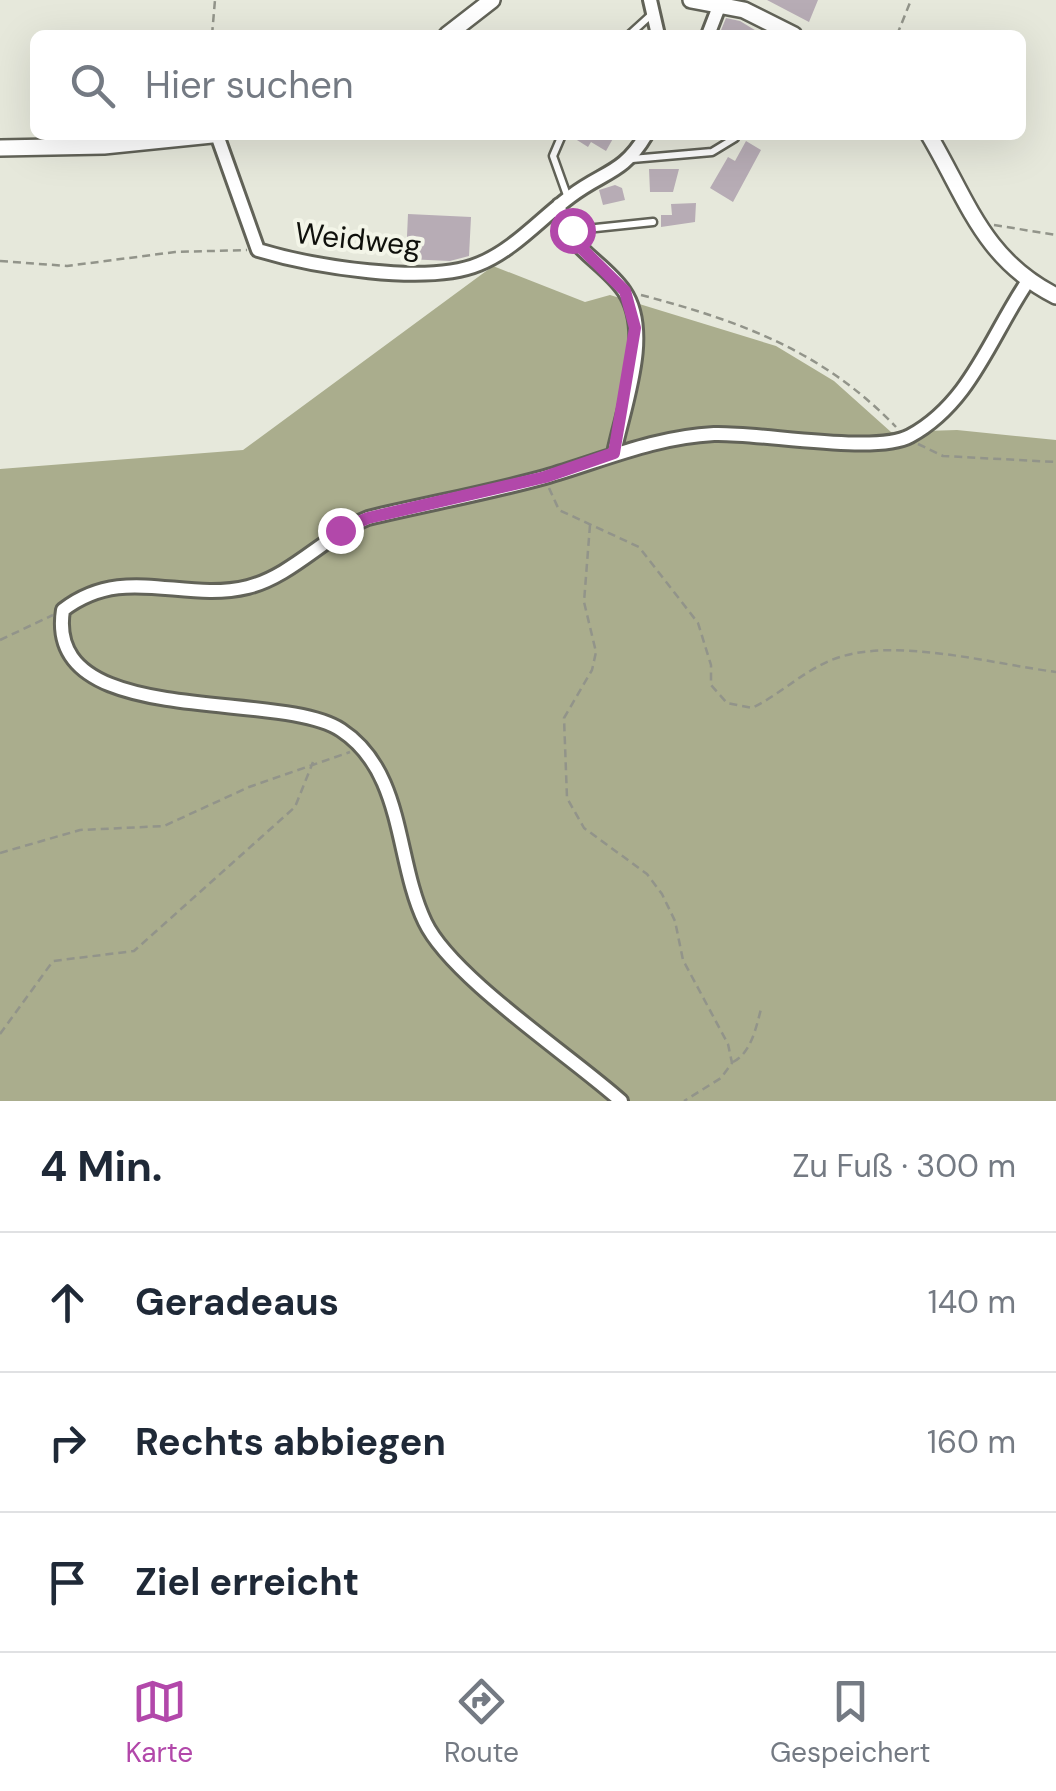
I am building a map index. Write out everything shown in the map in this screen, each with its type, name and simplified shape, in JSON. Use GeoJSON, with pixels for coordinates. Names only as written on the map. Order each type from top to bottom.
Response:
{"type":"FeatureCollection","features":[{"type":"Feature","properties":{"kind":"street"},"geometry":{"type":"LineString","coordinates":[[453,30],[492,0]]}},
{"type":"Feature","properties":{"kind":"street"},"geometry":{"type":"LineString","coordinates":[[650,0],[656,30]]}},
{"type":"Feature","properties":{"kind":"street"},"geometry":{"type":"LineString","coordinates":[[691,0],[746,5],[786,30]]}},
{"type":"Feature","properties":{"kind":"street"},"geometry":{"type":"LineString","coordinates":[[710,30],[720,4]]}},
{"type":"Feature","properties":{"kind":"street"},"geometry":{"type":"LineString","coordinates":[[0,148],[104,146],[165,140]]}},
{"type":"Feature","properties":{"kind":"street","name":"Weidweg"},"geometry":{"type":"LineString","coordinates":[[217,140],[258,250],[330,264],[442,272],[477,265],[512,244],[563,202],[622,170],[643,140]]}},
{"type":"Feature","properties":{"kind":"street"},"geometry":{"type":"LineString","coordinates":[[932,140],[996,253],[1028,281],[1056,296]]}},
{"type":"Feature","properties":{"kind":"street"},"geometry":{"type":"LineString","coordinates":[[563,202],[565,232],[625,291],[635,328],[634,355],[614,453]]}},
{"type":"Feature","properties":{"kind":"street"},"geometry":{"type":"LineString","coordinates":[[621,1101],[469,975],[427,926],[408,881],[395,810],[362,749],[340,729],[302,718],[130,691],[96,678],[73,663],[60,635],[64,610],[100,588],[124,584],[220,590],[251,586],[275,575],[340,530],[368,518],[545,477],[614,453],[716,434],[850,442],[907,438],[946,410],[971,381],[1028,281]]}},
{"type":"Feature","properties":{"kind":"lane"},"geometry":{"type":"LineString","coordinates":[[634,30],[651,15]]}},
{"type":"Feature","properties":{"kind":"lane"},"geometry":{"type":"LineString","coordinates":[[560,140],[553,156],[563,202]]}},
{"type":"Feature","properties":{"kind":"lane"},"geometry":{"type":"LineString","coordinates":[[632,159],[712,152],[732,140]]}},
{"type":"Feature","properties":{"kind":"lane"},"geometry":{"type":"LineString","coordinates":[[565,232],[653,222]]}},
{"type":"Feature","properties":{"kind":"path"},"geometry":{"type":"LineString","coordinates":[[212,30],[215,0]]}},
{"type":"Feature","properties":{"kind":"path"},"geometry":{"type":"LineString","coordinates":[[899,30],[911,0]]}},
{"type":"Feature","properties":{"kind":"path"},"geometry":{"type":"LineString","coordinates":[[978,227],[1000,224],[1056,234]]}},
{"type":"Feature","properties":{"kind":"path"},"geometry":{"type":"LineString","coordinates":[[0,262],[45,267],[175,252],[258,250]]}},
{"type":"Feature","properties":{"kind":"path"},"geometry":{"type":"LineString","coordinates":[[625,291],[784,341],[876,407],[907,438],[942,456],[1056,462]]}},
{"type":"Feature","properties":{"kind":"path"},"geometry":{"type":"LineString","coordinates":[[545,477],[558,510],[639,547],[698,623],[711,665],[711,686],[727,703],[752,708],[820,665],[860,652],[898,651],[1056,672]]}},
{"type":"Feature","properties":{"kind":"path"},"geometry":{"type":"LineString","coordinates":[[590,525],[584,602],[596,652],[592,670],[564,718],[568,798],[584,828],[638,866],[662,894],[675,921],[683,960],[728,1044],[732,1062]]}},
{"type":"Feature","properties":{"kind":"path"},"geometry":{"type":"LineString","coordinates":[[0,640],[64,610]]}},
{"type":"Feature","properties":{"kind":"path"},"geometry":{"type":"LineString","coordinates":[[0,853],[80,830],[164,826],[313,762],[362,749]]}},
{"type":"Feature","properties":{"kind":"path"},"geometry":{"type":"LineString","coordinates":[[0,1034],[53,961],[134,951],[295,806],[313,762]]}},
{"type":"Feature","properties":{"kind":"path"},"geometry":{"type":"LineString","coordinates":[[684,1101],[721,1078],[732,1062],[741,1058],[754,1036],[761,1010]]}},
{"type":"Feature","properties":{"kind":"green space"},"geometry":{"type":"Polygon","coordinates":[[[493,266],[585,302],[610,295],[776,346],[834,381],[891,432],[957,430],[1056,440],[1056,1101],[0,1101],[0,469],[243,450],[493,266]]]}},
{"type":"Feature","properties":{"kind":"building"},"geometry":{"type":"Polygon","coordinates":[[[767,0],[818,0],[809,22],[767,0]]]}},
{"type":"Feature","properties":{"kind":"building"},"geometry":{"type":"Polygon","coordinates":[[[726,18],[755,30],[721,30],[726,18]]]}},
{"type":"Feature","properties":{"kind":"building"},"geometry":{"type":"Polygon","coordinates":[[[577,140],[612,140],[606,151],[591,142],[588,147],[577,140]]]}},
{"type":"Feature","properties":{"kind":"building"},"geometry":{"type":"Polygon","coordinates":[[[746,141],[761,150],[733,202],[710,188],[728,157],[735,161],[746,141]]]}},
{"type":"Feature","properties":{"kind":"building"},"geometry":{"type":"Polygon","coordinates":[[[649,169],[679,169],[673,192],[650,192],[649,169]]]}},
{"type":"Feature","properties":{"kind":"building"},"geometry":{"type":"Polygon","coordinates":[[[615,185],[622,188],[625,200],[603,205],[599,190],[615,185]]]}},
{"type":"Feature","properties":{"kind":"building"},"geometry":{"type":"Polygon","coordinates":[[[696,203],[695,222],[661,227],[661,215],[672,215],[671,204],[696,203]]]}},
{"type":"Feature","properties":{"kind":"building"},"geometry":{"type":"Polygon","coordinates":[[[408,214],[471,217],[469,256],[450,261],[406,259],[408,214]]]}},
{"type":"Feature","properties":{"kind":"route"},"geometry":{"type":"LineString","coordinates":[[340,530],[368,518],[545,477],[614,453],[634,355],[635,328],[625,291],[565,232],[572,230]]}}]}
